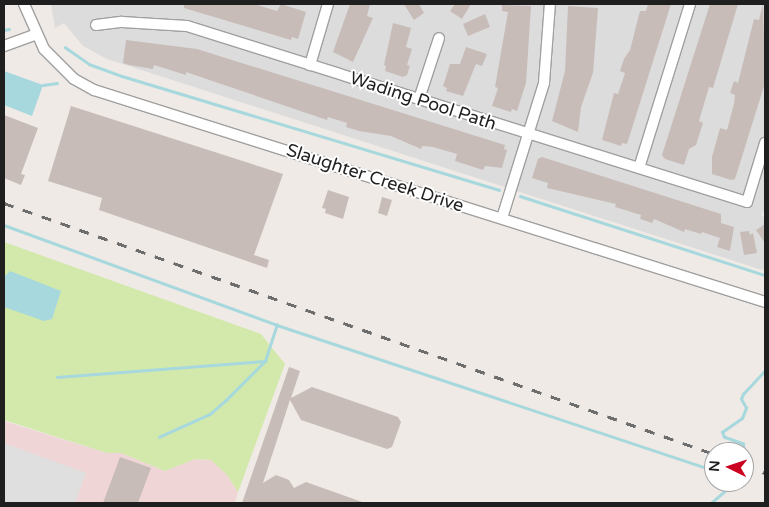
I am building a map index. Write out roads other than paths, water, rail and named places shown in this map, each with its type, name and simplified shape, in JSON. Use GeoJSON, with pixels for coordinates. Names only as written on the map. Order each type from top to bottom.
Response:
{"type":"FeatureCollection","features":[{"type":"Feature","properties":{"kind":"street","name":"Slaughter Creek Drive"},"geometry":{"type":"LineString","coordinates":[[24,4],[35,35],[52,59],[74,79],[114,97],[765,302]]}},
{"type":"Feature","properties":{"kind":"street"},"geometry":{"type":"LineString","coordinates":[[310,65],[328,4]]}},
{"type":"Feature","properties":{"kind":"street"},"geometry":{"type":"LineString","coordinates":[[502,218],[546,73],[550,4]]}},
{"type":"Feature","properties":{"kind":"street"},"geometry":{"type":"LineString","coordinates":[[638,168],[690,4]]}},
{"type":"Feature","properties":{"kind":"street","name":"Wading Pool Path"},"geometry":{"type":"LineString","coordinates":[[96,24],[122,22],[187,26],[747,202],[765,143]]}},
{"type":"Feature","properties":{"kind":"street"},"geometry":{"type":"LineString","coordinates":[[4,46],[35,35]]}},
{"type":"Feature","properties":{"kind":"street"},"geometry":{"type":"LineString","coordinates":[[419,99],[438,38]]}},
{"type":"Feature","properties":{"kind":"water"},"geometry":{"type":"Polygon","coordinates":[[[4,71],[43,85],[32,116],[4,105],[4,71]]]}},
{"type":"Feature","properties":{"kind":"water"},"geometry":{"type":"Polygon","coordinates":[[[10,271],[61,291],[52,319],[44,321],[4,307],[4,277],[10,271]]]}},
{"type":"Feature","properties":{"kind":"waterway"},"geometry":{"type":"LineString","coordinates":[[4,30],[9,29]]}},
{"type":"Feature","properties":{"kind":"waterway"},"geometry":{"type":"LineString","coordinates":[[65,47],[89,64],[122,76],[499,190]]}},
{"type":"Feature","properties":{"kind":"waterway"},"geometry":{"type":"LineString","coordinates":[[43,85],[57,83]]}},
{"type":"Feature","properties":{"kind":"waterway"},"geometry":{"type":"LineString","coordinates":[[520,196],[765,275]]}},
{"type":"Feature","properties":{"kind":"waterway"},"geometry":{"type":"LineString","coordinates":[[4,225],[277,325],[704,467]]}},
{"type":"Feature","properties":{"kind":"waterway"},"geometry":{"type":"LineString","coordinates":[[159,437],[210,414],[225,401],[265,361],[277,325]]}},
{"type":"Feature","properties":{"kind":"waterway"},"geometry":{"type":"LineString","coordinates":[[57,377],[265,361]]}},
{"type":"Feature","properties":{"kind":"waterway"},"geometry":{"type":"LineString","coordinates":[[738,442],[724,437],[722,432],[742,418],[746,408],[741,399],[743,394],[765,370]]}},
{"type":"Feature","properties":{"kind":"waterway"},"geometry":{"type":"LineString","coordinates":[[711,503],[724,492]]}},
{"type":"Feature","properties":{"kind":"railway"},"geometry":{"type":"LineString","coordinates":[[4,203],[704,450]]}},
{"type":"Feature","properties":{"kind":"railway"},"geometry":{"type":"LineString","coordinates":[[754,469],[765,473]]}}]}
